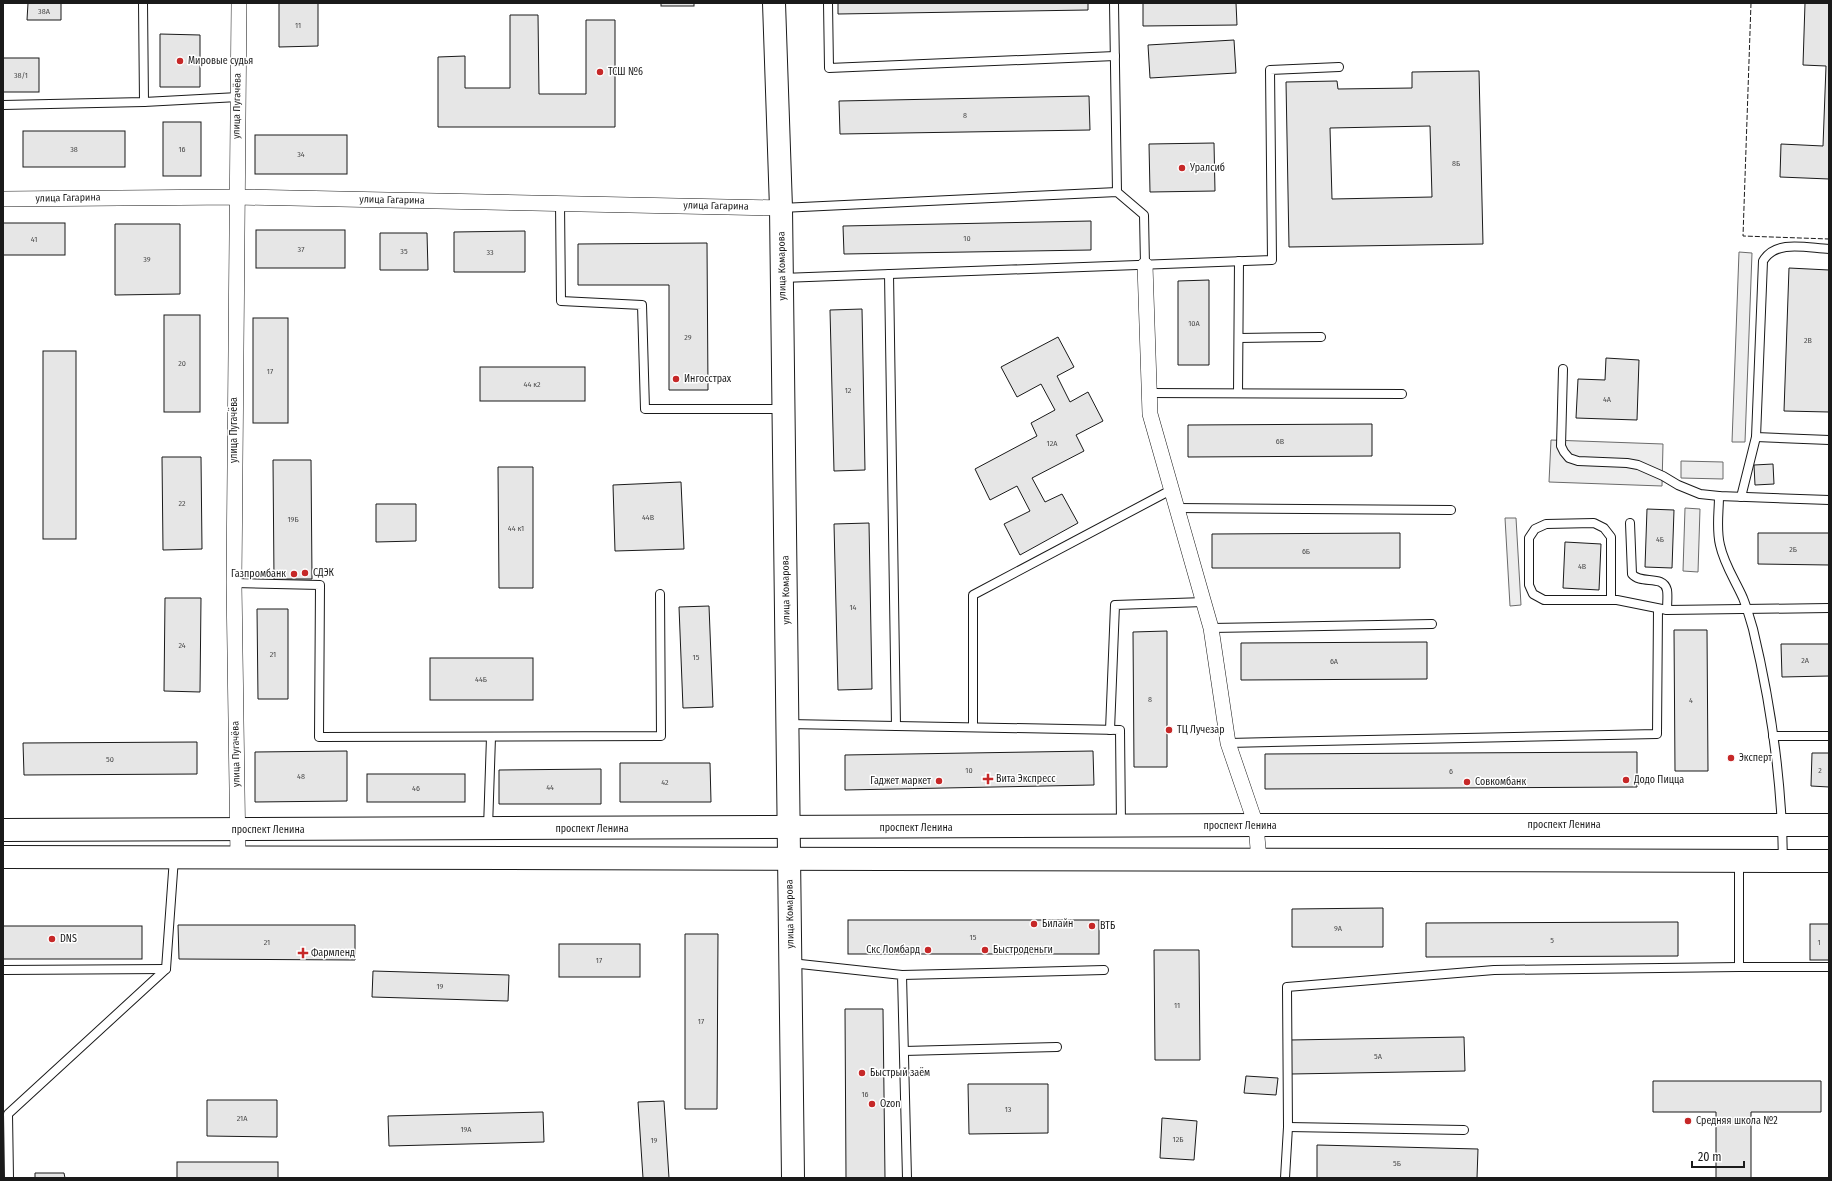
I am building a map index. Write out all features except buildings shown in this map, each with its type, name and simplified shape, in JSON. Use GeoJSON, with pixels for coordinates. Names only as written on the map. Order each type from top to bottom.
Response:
{"type":"FeatureCollection","features":[{"type":"Feature","properties":{"kind":"street","name":"улица Пугачёва"},"geometry":{"type":"LineString","coordinates":[[238,3],[234,583],[238,857]]}},
{"type":"Feature","properties":{"kind":"street","name":"улица Комарова"},"geometry":{"type":"LineString","coordinates":[[774,3],[781,208],[793,1178]]}},
{"type":"Feature","properties":{"kind":"street","name":"улица Гагарина"},"geometry":{"type":"LineString","coordinates":[[3,199],[236,197],[781,208]]}},
{"type":"Feature","properties":{"kind":"street"},"geometry":{"type":"LineString","coordinates":[[1145,264],[1150,414],[1212,628],[1228,743],[1256,825],[1259,860]]}},
{"type":"Feature","properties":{"kind":"street","name":"проспект Ленина"},"geometry":{"type":"LineString","coordinates":[[3,830],[1256,825],[1829,825]]}},
{"type":"Feature","properties":{"kind":"street"},"geometry":{"type":"LineString","coordinates":[[3,857],[1829,861]]}},
{"type":"Feature","properties":{"kind":"lane"},"geometry":{"type":"LineString","coordinates":[[143,3],[144,102]]}},
{"type":"Feature","properties":{"kind":"lane"},"geometry":{"type":"LineString","coordinates":[[828,3],[829,68],[1115,56]]}},
{"type":"Feature","properties":{"kind":"lane"},"geometry":{"type":"LineString","coordinates":[[1114,3],[1117,192]]}},
{"type":"Feature","properties":{"kind":"lane"},"geometry":{"type":"LineString","coordinates":[[782,278],[1272,260],[1270,70],[1339,67]]}},
{"type":"Feature","properties":{"kind":"lane"},"geometry":{"type":"LineString","coordinates":[[3,105],[144,102],[238,97]]}},
{"type":"Feature","properties":{"kind":"lane"},"geometry":{"type":"LineString","coordinates":[[781,208],[1117,192],[1144,216],[1145,264]]}},
{"type":"Feature","properties":{"kind":"lane"},"geometry":{"type":"LineString","coordinates":[[560,204],[561,301],[642,305],[645,409],[784,409]]}},
{"type":"Feature","properties":{"kind":"lane"},"geometry":{"type":"LineString","coordinates":[[1741,497],[1756,437],[1763,260],[1770,252],[1781,247],[1829,249]]}},
{"type":"Feature","properties":{"kind":"lane"},"geometry":{"type":"LineString","coordinates":[[1238,393],[1239,261]]}},
{"type":"Feature","properties":{"kind":"lane"},"geometry":{"type":"LineString","coordinates":[[889,274],[896,726]]}},
{"type":"Feature","properties":{"kind":"lane"},"geometry":{"type":"LineString","coordinates":[[1239,338],[1321,337]]}},
{"type":"Feature","properties":{"kind":"lane"},"geometry":{"type":"LineString","coordinates":[[1564,369],[1561,446],[1569,458],[1578,461],[1627,463],[1638,465],[1650,469],[1689,490],[1700,494],[1829,500]]}},
{"type":"Feature","properties":{"kind":"lane"},"geometry":{"type":"LineString","coordinates":[[1149,393],[1402,394]]}},
{"type":"Feature","properties":{"kind":"lane"},"geometry":{"type":"LineString","coordinates":[[1756,437],[1829,440]]}},
{"type":"Feature","properties":{"kind":"lane"},"geometry":{"type":"LineString","coordinates":[[973,727],[973,595],[1172,490]]}},
{"type":"Feature","properties":{"kind":"lane"},"geometry":{"type":"LineString","coordinates":[[1719,496],[1718,531],[1720,544],[1727,565],[1747,609],[1753,631],[1773,736],[1782,825],[1783,861]]}},
{"type":"Feature","properties":{"kind":"lane"},"geometry":{"type":"LineString","coordinates":[[1177,508],[1451,510]]}},
{"type":"Feature","properties":{"kind":"lane"},"geometry":{"type":"LineString","coordinates":[[1611,600],[1611,537],[1604,528],[1594,523],[1546,524],[1535,529],[1529,538],[1529,585],[1533,594],[1544,600],[1611,600],[1667,610],[1829,608]]}},
{"type":"Feature","properties":{"kind":"lane"},"geometry":{"type":"LineString","coordinates":[[1630,523],[1632,574],[1636,578],[1642,580],[1655,580],[1664,584],[1667,590],[1667,610]]}},
{"type":"Feature","properties":{"kind":"lane"},"geometry":{"type":"LineString","coordinates":[[234,583],[320,585],[319,738],[661,736],[660,594]]}},
{"type":"Feature","properties":{"kind":"lane"},"geometry":{"type":"LineString","coordinates":[[1110,730],[1115,605],[1204,602]]}},
{"type":"Feature","properties":{"kind":"lane"},"geometry":{"type":"LineString","coordinates":[[1228,743],[1657,734],[1658,609]]}},
{"type":"Feature","properties":{"kind":"lane"},"geometry":{"type":"LineString","coordinates":[[1212,628],[1432,624]]}},
{"type":"Feature","properties":{"kind":"lane"},"geometry":{"type":"LineString","coordinates":[[788,724],[1120,730],[1121,826]]}},
{"type":"Feature","properties":{"kind":"lane"},"geometry":{"type":"LineString","coordinates":[[1773,736],[1829,736]]}},
{"type":"Feature","properties":{"kind":"lane"},"geometry":{"type":"LineString","coordinates":[[488,829],[491,737]]}},
{"type":"Feature","properties":{"kind":"lane"},"geometry":{"type":"LineString","coordinates":[[9,1178],[8,1114],[166,969],[174,857]]}},
{"type":"Feature","properties":{"kind":"lane"},"geometry":{"type":"LineString","coordinates":[[1739,967],[1740,861]]}},
{"type":"Feature","properties":{"kind":"lane"},"geometry":{"type":"LineString","coordinates":[[791,963],[902,975],[1104,970]]}},
{"type":"Feature","properties":{"kind":"lane"},"geometry":{"type":"LineString","coordinates":[[1285,1178],[1288,1127],[1288,987],[1494,970],[1829,967]]}},
{"type":"Feature","properties":{"kind":"lane"},"geometry":{"type":"LineString","coordinates":[[3,970],[166,969]]}},
{"type":"Feature","properties":{"kind":"lane"},"geometry":{"type":"LineString","coordinates":[[902,975],[907,1178]]}},
{"type":"Feature","properties":{"kind":"lane"},"geometry":{"type":"LineString","coordinates":[[904,1051],[1057,1047]]}},
{"type":"Feature","properties":{"kind":"lane"},"geometry":{"type":"LineString","coordinates":[[1288,1127],[1464,1130]]}},
{"type":"Feature","properties":{"kind":"shaded area"},"geometry":{"type":"Polygon","coordinates":[[[1739,252],[1752,253],[1745,442],[1732,442],[1739,252]]]}},
{"type":"Feature","properties":{"kind":"shaded area"},"geometry":{"type":"Polygon","coordinates":[[[1551,440],[1663,444],[1662,486],[1549,482],[1551,440]]]}},
{"type":"Feature","properties":{"kind":"shaded area"},"geometry":{"type":"Polygon","coordinates":[[[1681,461],[1723,462],[1723,479],[1681,478],[1681,461]]]}},
{"type":"Feature","properties":{"kind":"shaded area"},"geometry":{"type":"Polygon","coordinates":[[[1685,508],[1700,509],[1698,572],[1683,571],[1685,508]]]}},
{"type":"Feature","properties":{"kind":"shaded area"},"geometry":{"type":"Polygon","coordinates":[[[1505,518],[1516,518],[1521,605],[1510,606],[1505,518]]]}},
{"type":"Feature","properties":{"kind":"fence"},"geometry":{"type":"LineString","coordinates":[[1751,3],[1743,236],[1829,239]]}},
{"type":"Feature","properties":{"kind":"place","name":"Мировые судья"},"geometry":{"type":"Point","coordinates":[180,61]}},
{"type":"Feature","properties":{"kind":"place","name":"ТСШ №6"},"geometry":{"type":"Point","coordinates":[600,72]}},
{"type":"Feature","properties":{"kind":"place","name":"Уралсиб"},"geometry":{"type":"Point","coordinates":[1182,168]}},
{"type":"Feature","properties":{"kind":"place","name":"Ингосстрах"},"geometry":{"type":"Point","coordinates":[676,379]}},
{"type":"Feature","properties":{"kind":"place","name":"СДЭК"},"geometry":{"type":"Point","coordinates":[305,573]}},
{"type":"Feature","properties":{"kind":"place","name":"Газпромбанк"},"geometry":{"type":"Point","coordinates":[294,574]}},
{"type":"Feature","properties":{"kind":"place","name":"ТЦ Лучезар"},"geometry":{"type":"Point","coordinates":[1169,730]}},
{"type":"Feature","properties":{"kind":"place","name":"Эксперт"},"geometry":{"type":"Point","coordinates":[1731,758]}},
{"type":"Feature","properties":{"kind":"place","name":"Вита Экспресс"},"geometry":{"type":"Point","coordinates":[988,779]}},
{"type":"Feature","properties":{"kind":"place","name":"Додо Пицца"},"geometry":{"type":"Point","coordinates":[1626,780]}},
{"type":"Feature","properties":{"kind":"place","name":"Гаджет маркет"},"geometry":{"type":"Point","coordinates":[939,781]}},
{"type":"Feature","properties":{"kind":"place","name":"Совкомбанк"},"geometry":{"type":"Point","coordinates":[1467,782]}},
{"type":"Feature","properties":{"kind":"place","name":"Билайн"},"geometry":{"type":"Point","coordinates":[1034,924]}},
{"type":"Feature","properties":{"kind":"place","name":"ВТБ"},"geometry":{"type":"Point","coordinates":[1092,926]}},
{"type":"Feature","properties":{"kind":"place","name":"DNS"},"geometry":{"type":"Point","coordinates":[52,939]}},
{"type":"Feature","properties":{"kind":"place","name":"Скс Ломбард"},"geometry":{"type":"Point","coordinates":[928,950]}},
{"type":"Feature","properties":{"kind":"place","name":"Быстроденьги"},"geometry":{"type":"Point","coordinates":[985,950]}},
{"type":"Feature","properties":{"kind":"place","name":"Фармленд"},"geometry":{"type":"Point","coordinates":[303,953]}},
{"type":"Feature","properties":{"kind":"place","name":"Быстрый заём"},"geometry":{"type":"Point","coordinates":[862,1073]}},
{"type":"Feature","properties":{"kind":"place","name":"Ozon"},"geometry":{"type":"Point","coordinates":[872,1104]}},
{"type":"Feature","properties":{"kind":"place","name":"Средняя школа №2"},"geometry":{"type":"Point","coordinates":[1688,1121]}}]}
